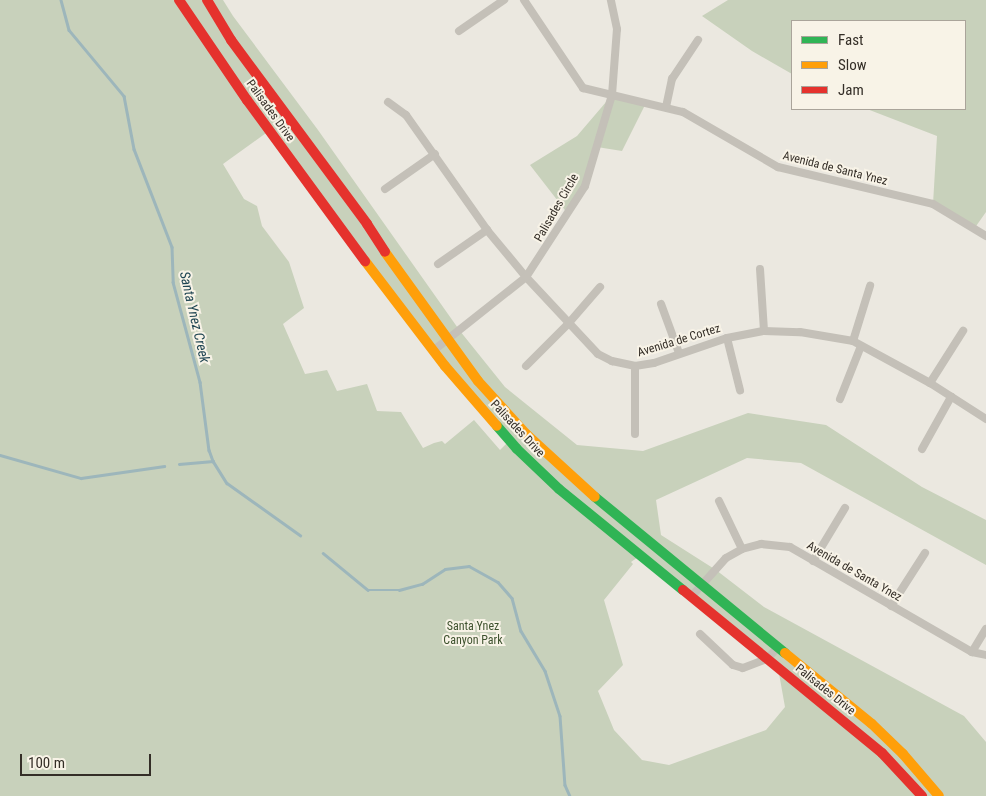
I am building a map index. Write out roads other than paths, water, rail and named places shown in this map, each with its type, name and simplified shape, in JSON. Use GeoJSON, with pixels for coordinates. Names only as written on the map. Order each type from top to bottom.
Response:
{"type":"FeatureCollection","features":[{"type":"Feature","properties":{"kind":"street","name":"Palisades Drive"},"geometry":{"type":"LineString","coordinates":[[179,0],[183,9],[247,100],[434,350],[514,446],[558,489],[882,754],[922,796]]}},
{"type":"Feature","properties":{"kind":"street","name":"Palisades Drive"},"geometry":{"type":"LineString","coordinates":[[206,0],[231,40],[478,381],[526,434],[589,492],[886,736],[939,796]]}},
{"type":"Feature","properties":{"kind":"street"},"geometry":{"type":"LineString","coordinates":[[459,31],[504,0]]}},
{"type":"Feature","properties":{"kind":"street","name":"Avenida de Santa Ynez"},"geometry":{"type":"LineString","coordinates":[[524,0],[583,88],[683,112],[778,167],[933,204],[986,236]]}},
{"type":"Feature","properties":{"kind":"street","name":"Palisades Circle"},"geometry":{"type":"LineString","coordinates":[[434,350],[526,277],[585,186],[612,94],[617,29],[612,0]]}},
{"type":"Feature","properties":{"kind":"street"},"geometry":{"type":"LineString","coordinates":[[666,107],[672,79],[698,40]]}},
{"type":"Feature","properties":{"kind":"street","name":"Avenida de Cortez"},"geometry":{"type":"LineString","coordinates":[[388,102],[406,115],[487,230],[526,277],[598,354],[612,361],[635,366],[654,363],[727,338],[764,331],[800,332],[853,341],[930,383],[986,419]]}},
{"type":"Feature","properties":{"kind":"street"},"geometry":{"type":"LineString","coordinates":[[386,189],[435,154]]}},
{"type":"Feature","properties":{"kind":"street"},"geometry":{"type":"LineString","coordinates":[[438,264],[487,230]]}},
{"type":"Feature","properties":{"kind":"street"},"geometry":{"type":"LineString","coordinates":[[760,269],[764,331]]}},
{"type":"Feature","properties":{"kind":"street"},"geometry":{"type":"LineString","coordinates":[[853,341],[870,286]]}},
{"type":"Feature","properties":{"kind":"street"},"geometry":{"type":"LineString","coordinates":[[526,366],[568,324],[600,287]]}},
{"type":"Feature","properties":{"kind":"street"},"geometry":{"type":"LineString","coordinates":[[661,304],[679,353]]}},
{"type":"Feature","properties":{"kind":"street"},"geometry":{"type":"LineString","coordinates":[[930,383],[963,331]]}},
{"type":"Feature","properties":{"kind":"street"},"geometry":{"type":"LineString","coordinates":[[727,338],[740,390]]}},
{"type":"Feature","properties":{"kind":"street"},"geometry":{"type":"LineString","coordinates":[[840,398],[861,346]]}},
{"type":"Feature","properties":{"kind":"street"},"geometry":{"type":"LineString","coordinates":[[635,366],[635,434]]}},
{"type":"Feature","properties":{"kind":"street"},"geometry":{"type":"LineString","coordinates":[[922,449],[951,397]]}},
{"type":"Feature","properties":{"kind":"street"},"geometry":{"type":"LineString","coordinates":[[514,446],[526,434]]}},
{"type":"Feature","properties":{"kind":"street"},"geometry":{"type":"LineString","coordinates":[[719,501],[742,549]]}},
{"type":"Feature","properties":{"kind":"street"},"geometry":{"type":"LineString","coordinates":[[813,561],[845,508]]}},
{"type":"Feature","properties":{"kind":"street","name":"Avenida de Santa Ynez"},"geometry":{"type":"LineString","coordinates":[[691,597],[726,558],[742,549],[761,544],[790,547],[972,652],[986,655]]}},
{"type":"Feature","properties":{"kind":"street"},"geometry":{"type":"LineString","coordinates":[[891,606],[925,553]]}},
{"type":"Feature","properties":{"kind":"street"},"geometry":{"type":"LineString","coordinates":[[972,652],[986,629]]}},
{"type":"Feature","properties":{"kind":"street"},"geometry":{"type":"LineString","coordinates":[[700,634],[733,665],[743,668],[767,659],[778,647]]}},
{"type":"Feature","properties":{"kind":"waterway","name":"Santa Ynez Creek"},"geometry":{"type":"LineString","coordinates":[[61,0],[69,30],[124,96],[134,149],[172,247],[173,282],[200,382],[209,450],[213,461],[227,483],[300,535]]}},
{"type":"Feature","properties":{"kind":"waterway"},"geometry":{"type":"LineString","coordinates":[[0,455],[81,478],[164,466]]}},
{"type":"Feature","properties":{"kind":"waterway"},"geometry":{"type":"LineString","coordinates":[[179,464],[213,461]]}},
{"type":"Feature","properties":{"kind":"waterway","name":"Santa Ynez Creek"},"geometry":{"type":"LineString","coordinates":[[323,553],[368,590],[399,590],[422,584],[445,569],[469,566],[498,582],[512,598],[521,631],[545,671],[560,716],[565,785],[570,796]]}},
{"type":"Feature","properties":{"kind":"park label","name":"Santa Ynez Canyon Park"},"geometry":{"type":"Point","coordinates":[473,634]}}]}
